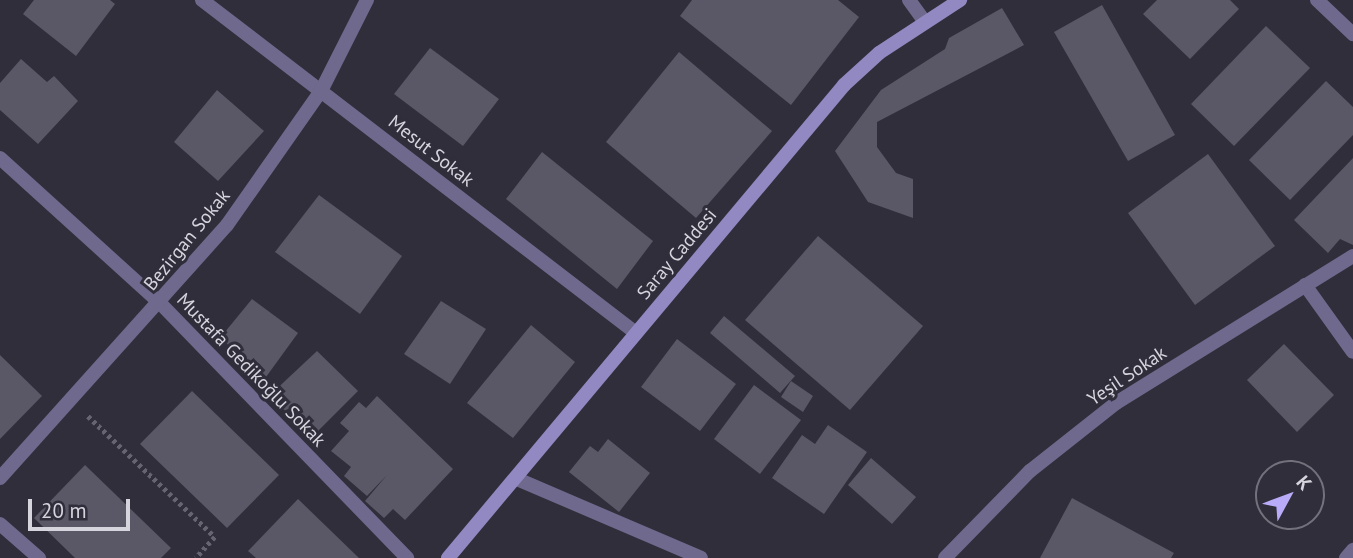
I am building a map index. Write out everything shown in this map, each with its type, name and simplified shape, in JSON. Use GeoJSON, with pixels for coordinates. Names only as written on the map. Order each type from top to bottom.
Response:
{"type":"FeatureCollection","features":[{"type":"Feature","properties":{"kind":"main road","name":"Saray Caddesi"},"geometry":{"type":"LineString","coordinates":[[448,558],[517,479],[844,85],[925,22],[960,0]]}},
{"type":"Feature","properties":{"kind":"street","name":"Mesut Sokak"},"geometry":{"type":"LineString","coordinates":[[202,0],[636,333]]}},
{"type":"Feature","properties":{"kind":"street","name":"Bezirgan Sokak"},"geometry":{"type":"LineString","coordinates":[[0,478],[161,304],[235,214],[321,91],[367,0]]}},
{"type":"Feature","properties":{"kind":"street"},"geometry":{"type":"LineString","coordinates":[[909,0],[925,22]]}},
{"type":"Feature","properties":{"kind":"street"},"geometry":{"type":"LineString","coordinates":[[1317,0],[1353,34]]}},
{"type":"Feature","properties":{"kind":"street","name":"Mustafa Gedikoğlu Sokak"},"geometry":{"type":"LineString","coordinates":[[0,158],[161,304],[407,558]]}},
{"type":"Feature","properties":{"kind":"street","name":"Yeşil Sokak"},"geometry":{"type":"LineString","coordinates":[[945,558],[1030,471],[1116,403],[1353,256]]}},
{"type":"Feature","properties":{"kind":"street"},"geometry":{"type":"LineString","coordinates":[[1305,285],[1353,352]]}},
{"type":"Feature","properties":{"kind":"street"},"geometry":{"type":"LineString","coordinates":[[517,479],[701,558]]}},
{"type":"Feature","properties":{"kind":"street"},"geometry":{"type":"LineString","coordinates":[[0,524],[39,558]]}},
{"type":"Feature","properties":{"kind":"street"},"geometry":{"type":"LineString","coordinates":[[1346,558],[1353,550]]}},
{"type":"Feature","properties":{"kind":"path"},"geometry":{"type":"LineString","coordinates":[[72,401],[215,537],[196,558]]}},
{"type":"Feature","properties":{"kind":"building"},"geometry":{"type":"Polygon","coordinates":[[[34,0],[110,0],[115,4],[76,56],[23,14],[34,0]]]}},
{"type":"Feature","properties":{"kind":"building"},"geometry":{"type":"Polygon","coordinates":[[[692,0],[838,0],[859,17],[791,105],[680,16],[692,0]]]}},
{"type":"Feature","properties":{"kind":"building"},"geometry":{"type":"Polygon","coordinates":[[[1157,0],[1230,0],[1239,9],[1190,59],[1143,14],[1157,0]]]}},
{"type":"Feature","properties":{"kind":"building"},"geometry":{"type":"Polygon","coordinates":[[[1102,5],[1175,135],[1128,161],[1054,32],[1102,5]]]}},
{"type":"Feature","properties":{"kind":"building"},"geometry":{"type":"Polygon","coordinates":[[[1002,8],[1024,45],[877,122],[877,147],[896,173],[913,179],[913,218],[868,202],[835,151],[881,90],[945,49],[949,38],[1002,8]]]}},
{"type":"Feature","properties":{"kind":"building"},"geometry":{"type":"Polygon","coordinates":[[[1266,26],[1310,68],[1234,146],[1191,104],[1266,26]]]}},
{"type":"Feature","properties":{"kind":"building"},"geometry":{"type":"Polygon","coordinates":[[[430,48],[499,99],[463,146],[394,94],[430,48]]]}},
{"type":"Feature","properties":{"kind":"building"},"geometry":{"type":"Polygon","coordinates":[[[679,52],[772,131],[696,218],[606,142],[679,52]]]}},
{"type":"Feature","properties":{"kind":"building"},"geometry":{"type":"Polygon","coordinates":[[[21,59],[47,82],[54,76],[78,101],[38,144],[0,110],[0,83],[21,59]]]}},
{"type":"Feature","properties":{"kind":"building"},"geometry":{"type":"Polygon","coordinates":[[[1326,81],[1353,107],[1353,135],[1290,200],[1249,160],[1326,81]]]}},
{"type":"Feature","properties":{"kind":"building"},"geometry":{"type":"Polygon","coordinates":[[[217,90],[264,131],[218,181],[174,142],[217,90]]]}},
{"type":"Feature","properties":{"kind":"building"},"geometry":{"type":"Polygon","coordinates":[[[542,152],[653,241],[617,289],[506,199],[542,152]]]}},
{"type":"Feature","properties":{"kind":"building"},"geometry":{"type":"Polygon","coordinates":[[[1208,154],[1275,246],[1195,305],[1128,213],[1208,154]]]}},
{"type":"Feature","properties":{"kind":"building"},"geometry":{"type":"Polygon","coordinates":[[[1353,158],[1353,245],[1340,239],[1328,253],[1294,220],[1353,158]]]}},
{"type":"Feature","properties":{"kind":"building"},"geometry":{"type":"Polygon","coordinates":[[[319,195],[402,256],[360,314],[275,252],[319,195]]]}},
{"type":"Feature","properties":{"kind":"building"},"geometry":{"type":"Polygon","coordinates":[[[818,236],[923,326],[850,410],[745,320],[818,236]]]}},
{"type":"Feature","properties":{"kind":"building"},"geometry":{"type":"Polygon","coordinates":[[[252,299],[298,333],[266,377],[220,338],[252,299]]]}},
{"type":"Feature","properties":{"kind":"building"},"geometry":{"type":"Polygon","coordinates":[[[441,301],[486,329],[450,384],[404,354],[441,301]]]}},
{"type":"Feature","properties":{"kind":"building"},"geometry":{"type":"Polygon","coordinates":[[[724,316],[795,376],[780,393],[710,333],[724,316]]]}},
{"type":"Feature","properties":{"kind":"building"},"geometry":{"type":"Polygon","coordinates":[[[531,325],[575,362],[513,438],[467,403],[531,325]]]}},
{"type":"Feature","properties":{"kind":"building"},"geometry":{"type":"Polygon","coordinates":[[[677,339],[736,384],[700,431],[641,387],[677,339]]]}},
{"type":"Feature","properties":{"kind":"building"},"geometry":{"type":"Polygon","coordinates":[[[1284,344],[1334,395],[1297,432],[1247,380],[1284,344]]]}},
{"type":"Feature","properties":{"kind":"building"},"geometry":{"type":"Polygon","coordinates":[[[317,351],[358,391],[313,436],[269,396],[317,351]]]}},
{"type":"Feature","properties":{"kind":"building"},"geometry":{"type":"Polygon","coordinates":[[[0,355],[42,396],[0,439],[0,355]]]}},
{"type":"Feature","properties":{"kind":"building"},"geometry":{"type":"Polygon","coordinates":[[[791,381],[813,396],[803,412],[781,397],[791,381]]]}},
{"type":"Feature","properties":{"kind":"building"},"geometry":{"type":"Polygon","coordinates":[[[754,385],[801,420],[760,474],[714,439],[754,385]]]}},
{"type":"Feature","properties":{"kind":"building"},"geometry":{"type":"Polygon","coordinates":[[[192,391],[279,475],[227,528],[140,444],[192,391]]]}},
{"type":"Feature","properties":{"kind":"building"},"geometry":{"type":"Polygon","coordinates":[[[377,396],[453,469],[405,520],[393,509],[384,518],[365,501],[387,475],[367,496],[344,476],[351,467],[331,451],[349,431],[340,423],[359,402],[366,408],[377,396]]]}},
{"type":"Feature","properties":{"kind":"building"},"geometry":{"type":"Polygon","coordinates":[[[828,425],[867,452],[824,514],[772,478],[802,435],[815,444],[828,425]]]}},
{"type":"Feature","properties":{"kind":"building"},"geometry":{"type":"Polygon","coordinates":[[[608,439],[650,473],[619,512],[569,472],[590,446],[598,452],[608,439]]]}},
{"type":"Feature","properties":{"kind":"building"},"geometry":{"type":"Polygon","coordinates":[[[871,458],[916,497],[892,524],[848,485],[871,458]]]}},
{"type":"Feature","properties":{"kind":"building"},"geometry":{"type":"Polygon","coordinates":[[[85,465],[171,548],[161,558],[75,558],[34,518],[85,465]]]}},
{"type":"Feature","properties":{"kind":"building"},"geometry":{"type":"Polygon","coordinates":[[[1072,498],[1174,553],[1171,558],[1040,558],[1072,498]]]}},
{"type":"Feature","properties":{"kind":"building"},"geometry":{"type":"Polygon","coordinates":[[[298,499],[359,558],[256,558],[248,551],[298,499]]]}}]}
